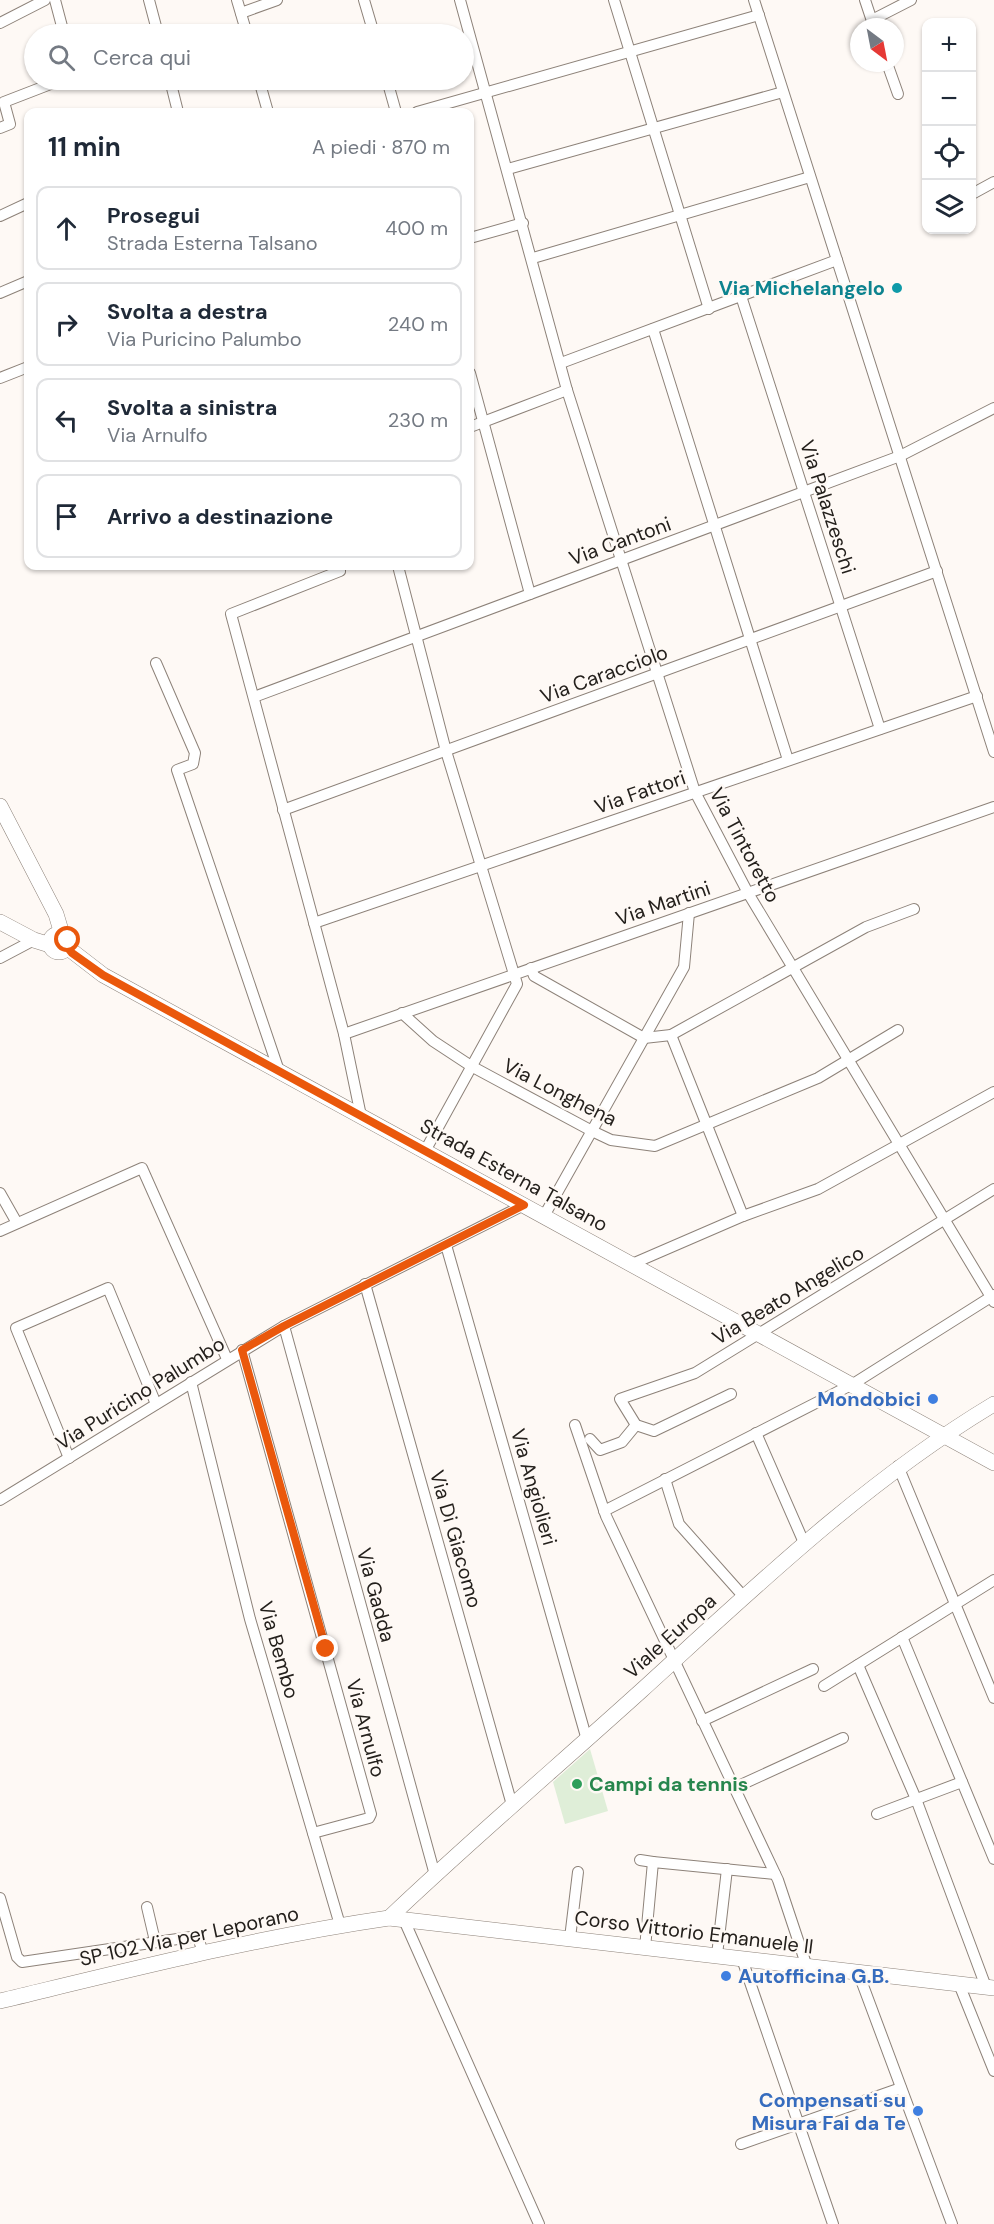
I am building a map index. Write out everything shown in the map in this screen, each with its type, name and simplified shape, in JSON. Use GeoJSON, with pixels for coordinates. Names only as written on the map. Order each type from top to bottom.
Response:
{"type":"FeatureCollection","features":[{"type":"Feature","properties":{"kind":"street"},"geometry":{"type":"LineString","coordinates":[[0,23],[45,0]]}},
{"type":"Feature","properties":{"kind":"street"},"geometry":{"type":"LineString","coordinates":[[55,0],[61,24]]}},
{"type":"Feature","properties":{"kind":"street"},"geometry":{"type":"LineString","coordinates":[[149,0],[155,24]]}},
{"type":"Feature","properties":{"kind":"street"},"geometry":{"type":"LineString","coordinates":[[237,0],[244,24]]}},
{"type":"Feature","properties":{"kind":"street"},"geometry":{"type":"LineString","coordinates":[[241,14],[277,0]]}},
{"type":"Feature","properties":{"kind":"street"},"geometry":{"type":"LineString","coordinates":[[364,0],[371,24]]}},
{"type":"Feature","properties":{"kind":"street"},"geometry":{"type":"LineString","coordinates":[[614,0],[709,309]]}},
{"type":"Feature","properties":{"kind":"street"},"geometry":{"type":"LineString","coordinates":[[754,0],[994,752]]}},
{"type":"Feature","properties":{"kind":"street"},"geometry":{"type":"LineString","coordinates":[[865,0],[871,18]]}},
{"type":"Feature","properties":{"kind":"street"},"geometry":{"type":"LineString","coordinates":[[882,18],[911,0]]}},
{"type":"Feature","properties":{"kind":"street","name":"Via Tintoretto"},"geometry":{"type":"LineString","coordinates":[[463,1],[469,24]]}},
{"type":"Feature","properties":{"kind":"street"},"geometry":{"type":"LineString","coordinates":[[432,108],[759,15]]}},
{"type":"Feature","properties":{"kind":"street","name":"Via Tintoretto"},"geometry":{"type":"LineString","coordinates":[[474,43],[567,390],[695,792],[748,892],[847,1060],[993,1298]]}},
{"type":"Feature","properties":{"kind":"street"},"geometry":{"type":"LineString","coordinates":[[890,72],[898,94]]}},
{"type":"Feature","properties":{"kind":"street"},"geometry":{"type":"LineString","coordinates":[[0,128],[10,124],[4,102],[35,90]]}},
{"type":"Feature","properties":{"kind":"street"},"geometry":{"type":"LineString","coordinates":[[172,90],[177,108]]}},
{"type":"Feature","properties":{"kind":"street"},"geometry":{"type":"LineString","coordinates":[[262,90],[267,108]]}},
{"type":"Feature","properties":{"kind":"street"},"geometry":{"type":"LineString","coordinates":[[390,90],[395,108]]}},
{"type":"Feature","properties":{"kind":"street"},"geometry":{"type":"LineString","coordinates":[[508,169],[783,92]]}},
{"type":"Feature","properties":{"kind":"street"},"geometry":{"type":"LineString","coordinates":[[533,258],[680,213],[810,177]]}},
{"type":"Feature","properties":{"kind":"street"},"geometry":{"type":"LineString","coordinates":[[976,192],[994,182]]}},
{"type":"Feature","properties":{"kind":"street"},"geometry":{"type":"LineString","coordinates":[[0,216],[24,205]]}},
{"type":"Feature","properties":{"kind":"street"},"geometry":{"type":"LineString","coordinates":[[474,237],[523,223]]}},
{"type":"Feature","properties":{"kind":"street"},"geometry":{"type":"LineString","coordinates":[[561,363],[837,260]]}},
{"type":"Feature","properties":{"kind":"street"},"geometry":{"type":"LineString","coordinates":[[0,293],[24,282]]}},
{"type":"Feature","properties":{"kind":"street","name":"Via Palazzeschi"},"geometry":{"type":"LineString","coordinates":[[741,296],[880,729]]}},
{"type":"Feature","properties":{"kind":"street"},"geometry":{"type":"LineString","coordinates":[[653,329],[788,760]]}},
{"type":"Feature","properties":{"kind":"street"},"geometry":{"type":"LineString","coordinates":[[0,378],[24,369]]}},
{"type":"Feature","properties":{"kind":"street"},"geometry":{"type":"LineString","coordinates":[[474,388],[530,594]]}},
{"type":"Feature","properties":{"kind":"street"},"geometry":{"type":"LineString","coordinates":[[474,425],[567,390]]}},
{"type":"Feature","properties":{"kind":"street","name":"Via Cantoni"},"geometry":{"type":"LineString","coordinates":[[254,697],[900,456],[994,408]]}},
{"type":"Feature","properties":{"kind":"street"},"geometry":{"type":"LineString","coordinates":[[340,570],[231,614],[344,1034],[361,1116]]}},
{"type":"Feature","properties":{"kind":"street"},"geometry":{"type":"LineString","coordinates":[[399,570],[446,751],[518,984],[425,1151]]}},
{"type":"Feature","properties":{"kind":"street","name":"Via Caracciolo"},"geometry":{"type":"LineString","coordinates":[[283,810],[937,571]]}},
{"type":"Feature","properties":{"kind":"street"},"geometry":{"type":"LineString","coordinates":[[156,663],[195,753],[193,764],[177,770],[279,1071]]}},
{"type":"Feature","properties":{"kind":"street","name":"Via Fattori"},"geometry":{"type":"LineString","coordinates":[[315,923],[977,696]]}},
{"type":"Feature","properties":{"kind":"street"},"geometry":{"type":"LineString","coordinates":[[0,806],[56,914],[65,941],[56,952],[50,945],[34,940],[0,922]]}},
{"type":"Feature","properties":{"kind":"street","name":"Via Martini"},"geometry":{"type":"LineString","coordinates":[[344,1034],[994,807]]}},
{"type":"Feature","properties":{"kind":"street"},"geometry":{"type":"LineString","coordinates":[[531,968],[534,976],[644,1038],[671,1035],[866,927],[914,909]]}},
{"type":"Feature","properties":{"kind":"street"},"geometry":{"type":"LineString","coordinates":[[544,1215],[684,968],[689,913]]}},
{"type":"Feature","properties":{"kind":"street"},"geometry":{"type":"LineString","coordinates":[[0,958],[34,940]]}},
{"type":"Feature","properties":{"kind":"street","name":"Strada Esterna Talsano"},"geometry":{"type":"LineString","coordinates":[[65,941],[103,975],[994,1463]]}},
{"type":"Feature","properties":{"kind":"street","name":"Via Longhena"},"geometry":{"type":"LineString","coordinates":[[402,1013],[433,1041],[471,1066],[592,1131],[611,1140],[655,1146],[818,1078],[898,1030]]}},
{"type":"Feature","properties":{"kind":"street"},"geometry":{"type":"LineString","coordinates":[[671,1035],[743,1216]]}},
{"type":"Feature","properties":{"kind":"street"},"geometry":{"type":"LineString","coordinates":[[632,1264],[743,1216],[818,1189],[994,1092]]}},
{"type":"Feature","properties":{"kind":"street"},"geometry":{"type":"LineString","coordinates":[[0,1231],[142,1168],[227,1359]]}},
{"type":"Feature","properties":{"kind":"street","name":"Via Beato Angelico"},"geometry":{"type":"LineString","coordinates":[[636,1425],[620,1399],[695,1373],[994,1189]]}},
{"type":"Feature","properties":{"kind":"street"},"geometry":{"type":"LineString","coordinates":[[0,1193],[16,1223]]}},
{"type":"Feature","properties":{"kind":"street","name":"Via Puricino Palumbo"},"geometry":{"type":"LineString","coordinates":[[0,1500],[284,1326],[524,1205]]}},
{"type":"Feature","properties":{"kind":"street","name":"Via Angiolieri"},"geometry":{"type":"LineString","coordinates":[[446,1245],[587,1740]]}},
{"type":"Feature","properties":{"kind":"street","name":"Via Di Giacomo"},"geometry":{"type":"LineString","coordinates":[[365,1284],[512,1805]]}},
{"type":"Feature","properties":{"kind":"street"},"geometry":{"type":"LineString","coordinates":[[69,1458],[16,1328],[108,1288],[156,1404]]}},
{"type":"Feature","properties":{"kind":"street"},"geometry":{"type":"LineString","coordinates":[[604,1511],[853,1384],[993,1298]]}},
{"type":"Feature","properties":{"kind":"street","name":"Via Gadda"},"geometry":{"type":"LineString","coordinates":[[284,1326],[435,1875]]}},
{"type":"Feature","properties":{"kind":"street","name":"Via Arnulfo"},"geometry":{"type":"LineString","coordinates":[[242,1350],[371,1814],[369,1818],[313,1833]]}},
{"type":"Feature","properties":{"kind":"street","name":"Via Bembo"},"geometry":{"type":"LineString","coordinates":[[191,1382],[250,1619],[340,1925]]}},
{"type":"Feature","properties":{"kind":"street"},"geometry":{"type":"LineString","coordinates":[[590,1439],[600,1450],[622,1442],[636,1425],[654,1431],[731,1394]]}},
{"type":"Feature","properties":{"kind":"street","name":"Viale Europa"},"geometry":{"type":"LineString","coordinates":[[396,1919],[419,1889],[744,1597],[898,1466],[942,1435],[994,1404]]}},
{"type":"Feature","properties":{"kind":"street"},"geometry":{"type":"LineString","coordinates":[[575,1425],[604,1511],[775,1874],[807,1967]]}},
{"type":"Feature","properties":{"kind":"street"},"geometry":{"type":"LineString","coordinates":[[756,1433],[805,1545]]}},
{"type":"Feature","properties":{"kind":"street"},"geometry":{"type":"LineString","coordinates":[[898,1466],[994,1698]]}},
{"type":"Feature","properties":{"kind":"street"},"geometry":{"type":"LineString","coordinates":[[665,1479],[679,1524],[744,1597]]}},
{"type":"Feature","properties":{"kind":"street"},"geometry":{"type":"LineString","coordinates":[[824,1686],[994,1580]]}},
{"type":"Feature","properties":{"kind":"street"},"geometry":{"type":"LineString","coordinates":[[902,1637],[994,1859]]}},
{"type":"Feature","properties":{"kind":"street"},"geometry":{"type":"LineString","coordinates":[[858,1665],[916,1799],[990,1987]]}},
{"type":"Feature","properties":{"kind":"street"},"geometry":{"type":"LineString","coordinates":[[702,1721],[813,1669]]}},
{"type":"Feature","properties":{"kind":"street"},"geometry":{"type":"LineString","coordinates":[[734,1788],[843,1738]]}},
{"type":"Feature","properties":{"kind":"street"},"geometry":{"type":"LineString","coordinates":[[877,1814],[962,1782]]}},
{"type":"Feature","properties":{"kind":"street"},"geometry":{"type":"LineString","coordinates":[[640,1860],[775,1874]]}},
{"type":"Feature","properties":{"kind":"street"},"geometry":{"type":"LineString","coordinates":[[645,1948],[653,1862]]}},
{"type":"Feature","properties":{"kind":"street"},"geometry":{"type":"LineString","coordinates":[[717,1955],[727,1869]]}},
{"type":"Feature","properties":{"kind":"street"},"geometry":{"type":"LineString","coordinates":[[570,1938],[578,1872]]}},
{"type":"Feature","properties":{"kind":"street"},"geometry":{"type":"LineString","coordinates":[[419,1889],[416,1907],[427,1923]]}},
{"type":"Feature","properties":{"kind":"street"},"geometry":{"type":"LineString","coordinates":[[0,1899],[17,1957],[22,1962],[155,1941],[198,1937],[203,1953]]}},
{"type":"Feature","properties":{"kind":"street"},"geometry":{"type":"LineString","coordinates":[[147,1907],[155,1941]]}},
{"type":"Feature","properties":{"kind":"street"},"geometry":{"type":"LineString","coordinates":[[396,1919],[539,2224]]}},
{"type":"Feature","properties":{"kind":"street","name":"Corso Vittorio Emanuele II"},"geometry":{"type":"LineString","coordinates":[[396,1919],[990,1987]]}},
{"type":"Feature","properties":{"kind":"street","name":"SP 102 Via per Leporano"},"geometry":{"type":"LineString","coordinates":[[0,2001],[203,1953],[340,1925],[396,1919]]}},
{"type":"Feature","properties":{"kind":"street"},"geometry":{"type":"LineString","coordinates":[[742,1959],[833,2224]]}},
{"type":"Feature","properties":{"kind":"street"},"geometry":{"type":"LineString","coordinates":[[858,1972],[952,2224]]}},
{"type":"Feature","properties":{"kind":"street"},"geometry":{"type":"LineString","coordinates":[[959,1984],[994,2071]]}},
{"type":"Feature","properties":{"kind":"street"},"geometry":{"type":"LineString","coordinates":[[741,2144],[901,2088]]}},
{"type":"Feature","properties":{"kind":"green space","name":"Campi da tennis"},"geometry":{"type":"Polygon","coordinates":[[[590,1749],[608,1811],[565,1824],[553,1782],[590,1749]]]}},
{"type":"Feature","properties":{"kind":"place","name":"Via Michelangelo"},"geometry":{"type":"Point","coordinates":[897,288]}},
{"type":"Feature","properties":{"kind":"place","name":"Mondobici"},"geometry":{"type":"Point","coordinates":[933,1399]}},
{"type":"Feature","properties":{"kind":"place","name":"Campi da tennis"},"geometry":{"type":"Point","coordinates":[577,1784]}},
{"type":"Feature","properties":{"kind":"place","name":"Autofficina G.B."},"geometry":{"type":"Point","coordinates":[726,1976]}},
{"type":"Feature","properties":{"kind":"place","name":"Compensati su Misura Fai da Te"},"geometry":{"type":"Point","coordinates":[918,2111]}},
{"type":"Feature","properties":{"kind":"route"},"geometry":{"type":"LineString","coordinates":[[68,940],[68,948],[72,953],[103,975],[524,1205],[365,1284],[242,1350],[326,1649]]}}]}
